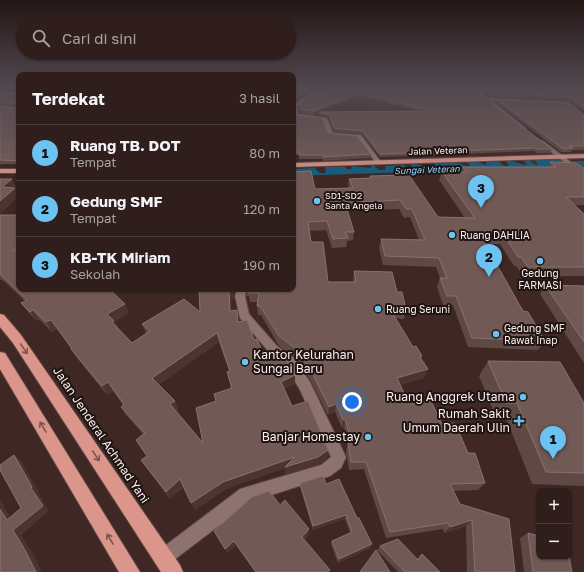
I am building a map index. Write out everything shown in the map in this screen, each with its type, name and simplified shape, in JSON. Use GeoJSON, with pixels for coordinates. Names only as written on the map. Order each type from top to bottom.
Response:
{"type":"FeatureCollection","features":[{"type":"Feature","properties":{"kind":"highway","name":"Jalan Jenderal Achmad Yani"},"geometry":{"type":"LineString","coordinates":[[0,318],[17,339],[173,572]]}},
{"type":"Feature","properties":{"kind":"highway"},"geometry":{"type":"LineString","coordinates":[[0,357],[130,572]]}},
{"type":"Feature","properties":{"kind":"main road","name":"Jalan Veteran"},"geometry":{"type":"LineString","coordinates":[[296,165],[584,156]]}},
{"type":"Feature","properties":{"kind":"main road"},"geometry":{"type":"LineString","coordinates":[[0,171],[16,171]]}},
{"type":"Feature","properties":{"kind":"street"},"geometry":{"type":"LineString","coordinates":[[505,114],[531,134]]}},
{"type":"Feature","properties":{"kind":"street"},"geometry":{"type":"LineString","coordinates":[[296,115],[325,119],[331,135],[359,136],[378,162]]}},
{"type":"Feature","properties":{"kind":"street"},"geometry":{"type":"LineString","coordinates":[[537,139],[562,156],[584,174]]}},
{"type":"Feature","properties":{"kind":"street"},"geometry":{"type":"LineString","coordinates":[[164,557],[246,495],[325,471],[336,463],[339,456],[305,386],[290,362],[273,349],[244,315],[240,296],[241,292]]}},
{"type":"Feature","properties":{"kind":"water","name":"Sungai Veteran"},"geometry":{"type":"Polygon","coordinates":[[[560,159],[575,164],[572,161],[584,161],[584,166],[296,176],[296,169],[315,168],[320,173],[326,173],[325,167],[345,167],[347,169],[351,169],[352,166],[370,168],[373,165],[379,170],[385,170],[385,166],[404,165],[409,169],[412,168],[411,164],[418,164],[429,168],[435,168],[434,164],[436,163],[455,162],[465,166],[470,166],[467,162],[478,162],[486,165],[486,162],[498,161],[504,166],[509,166],[506,161],[527,165],[523,160],[529,160],[536,165],[538,164],[534,160],[560,159]]]}},
{"type":"Feature","properties":{"kind":"building"},"geometry":{"type":"Polygon","coordinates":[[[0,114],[16,114],[16,161],[0,160],[0,114]]]}},
{"type":"Feature","properties":{"kind":"building"},"geometry":{"type":"Polygon","coordinates":[[[327,114],[505,114],[552,149],[535,148],[380,154],[363,131],[334,128],[329,114],[327,114]]]}},
{"type":"Feature","properties":{"kind":"building"},"geometry":{"type":"Polygon","coordinates":[[[516,114],[582,114],[584,115],[584,146],[569,146],[573,148],[563,149],[516,114]]]}},
{"type":"Feature","properties":{"kind":"building"},"geometry":{"type":"Polygon","coordinates":[[[296,115],[322,118],[328,133],[357,136],[371,154],[323,157],[323,155],[299,155],[299,152],[296,152],[296,115]]]}},
{"type":"Feature","properties":{"kind":"building"},"geometry":{"type":"Polygon","coordinates":[[[550,162],[576,163],[584,168],[584,197],[566,197],[584,214],[584,267],[528,267],[521,257],[518,257],[504,235],[480,235],[523,311],[528,312],[545,341],[472,338],[456,296],[447,296],[440,278],[447,278],[439,258],[385,256],[381,239],[425,240],[412,209],[406,209],[400,200],[345,203],[354,232],[345,232],[348,238],[333,239],[327,221],[308,222],[311,242],[323,242],[328,282],[356,282],[354,271],[392,272],[397,292],[402,292],[406,309],[390,309],[413,347],[416,346],[422,356],[420,357],[428,369],[397,378],[409,404],[431,401],[442,424],[455,423],[468,453],[475,453],[485,483],[450,484],[460,504],[509,519],[515,572],[475,572],[472,520],[450,527],[448,523],[390,532],[366,462],[351,462],[348,443],[352,443],[345,419],[343,420],[336,404],[329,407],[312,372],[295,348],[279,336],[260,306],[257,306],[259,293],[249,293],[296,292],[296,172],[311,171],[315,189],[353,188],[349,179],[371,178],[370,176],[409,175],[438,217],[475,218],[442,172],[467,172],[463,167],[556,167],[550,162]]]}},
{"type":"Feature","properties":{"kind":"building"},"geometry":{"type":"Polygon","coordinates":[[[0,179],[12,179],[2,187],[15,188],[0,201],[0,179]]]}},
{"type":"Feature","properties":{"kind":"building"},"geometry":{"type":"Polygon","coordinates":[[[0,215],[16,215],[16,248],[13,251],[16,250],[16,289],[0,274],[0,215]]]}},
{"type":"Feature","properties":{"kind":"building"},"geometry":{"type":"Polygon","coordinates":[[[545,285],[584,286],[584,342],[545,285]]]}},
{"type":"Feature","properties":{"kind":"building"},"geometry":{"type":"Polygon","coordinates":[[[19,292],[112,292],[125,304],[107,314],[114,321],[112,322],[132,343],[150,331],[142,324],[184,299],[200,312],[199,292],[229,292],[230,311],[237,310],[238,322],[247,320],[254,340],[257,339],[265,358],[278,353],[285,358],[295,375],[281,382],[292,406],[308,401],[328,450],[318,457],[285,467],[295,457],[223,482],[191,503],[180,479],[166,492],[141,460],[147,456],[136,440],[145,433],[121,407],[124,404],[108,382],[102,386],[71,349],[72,348],[51,320],[46,322],[33,310],[30,312],[21,303],[27,300],[19,292]],[[217,333],[152,378],[175,401],[170,404],[203,443],[196,408],[216,401],[214,394],[232,388],[227,372],[230,371],[217,333]]]}},
{"type":"Feature","properties":{"kind":"building"},"geometry":{"type":"Polygon","coordinates":[[[488,361],[560,362],[584,403],[584,473],[546,472],[517,403],[506,403],[488,361]]]}},
{"type":"Feature","properties":{"kind":"building"},"geometry":{"type":"Polygon","coordinates":[[[14,455],[32,487],[31,488],[43,506],[13,530],[36,572],[0,572],[0,509],[7,520],[21,508],[0,470],[0,465],[14,455]]]}},
{"type":"Feature","properties":{"kind":"building"},"geometry":{"type":"Polygon","coordinates":[[[323,476],[326,484],[339,479],[357,518],[359,518],[372,544],[339,559],[332,541],[352,532],[346,515],[313,526],[300,483],[323,476]]]}},
{"type":"Feature","properties":{"kind":"building"},"geometry":{"type":"Polygon","coordinates":[[[269,491],[280,505],[285,500],[309,529],[302,537],[330,570],[328,572],[256,572],[234,541],[225,549],[214,531],[252,497],[269,491]]]}},
{"type":"Feature","properties":{"kind":"building"},"geometry":{"type":"Polygon","coordinates":[[[528,533],[536,535],[536,560],[570,560],[572,572],[533,572],[528,533]]]}},
{"type":"Feature","properties":{"kind":"building"},"geometry":{"type":"Polygon","coordinates":[[[398,539],[418,560],[422,554],[440,572],[405,572],[380,546],[398,539]]]}},
{"type":"Feature","properties":{"kind":"building"},"geometry":{"type":"Polygon","coordinates":[[[376,550],[390,572],[360,572],[376,550]]]}},
{"type":"Feature","properties":{"kind":"place","name":"SD1-SD2 Santa Angela"},"geometry":{"type":"Point","coordinates":[317,201]}},
{"type":"Feature","properties":{"kind":"place","name":"KB-TK Miriam"},"geometry":{"type":"Point","coordinates":[481,208]}},
{"type":"Feature","properties":{"kind":"place","name":"Ruang DAHLIA"},"geometry":{"type":"Point","coordinates":[452,235]}},
{"type":"Feature","properties":{"kind":"place","name":"Gedung FARMASI"},"geometry":{"type":"Point","coordinates":[540,261]}},
{"type":"Feature","properties":{"kind":"place","name":"Gedung SMF"},"geometry":{"type":"Point","coordinates":[489,277]}},
{"type":"Feature","properties":{"kind":"place","name":"Ruang Seruni"},"geometry":{"type":"Point","coordinates":[378,309]}},
{"type":"Feature","properties":{"kind":"place","name":"Gedung SMF Rawat Inap"},"geometry":{"type":"Point","coordinates":[496,334]}},
{"type":"Feature","properties":{"kind":"place","name":"Kantor Kelurahan Sungai Baru"},"geometry":{"type":"Point","coordinates":[245,362]}},
{"type":"Feature","properties":{"kind":"place","name":"Ruang Anggrek Utama"},"geometry":{"type":"Point","coordinates":[523,397]}},
{"type":"Feature","properties":{"kind":"place","name":"Rumah Sakit Umum Daerah Ulin"},"geometry":{"type":"Point","coordinates":[519,421]}},
{"type":"Feature","properties":{"kind":"place","name":"Banjar Homestay"},"geometry":{"type":"Point","coordinates":[368,437]}},
{"type":"Feature","properties":{"kind":"place","name":"Ruang TB. DOT"},"geometry":{"type":"Point","coordinates":[553,459]}}]}
